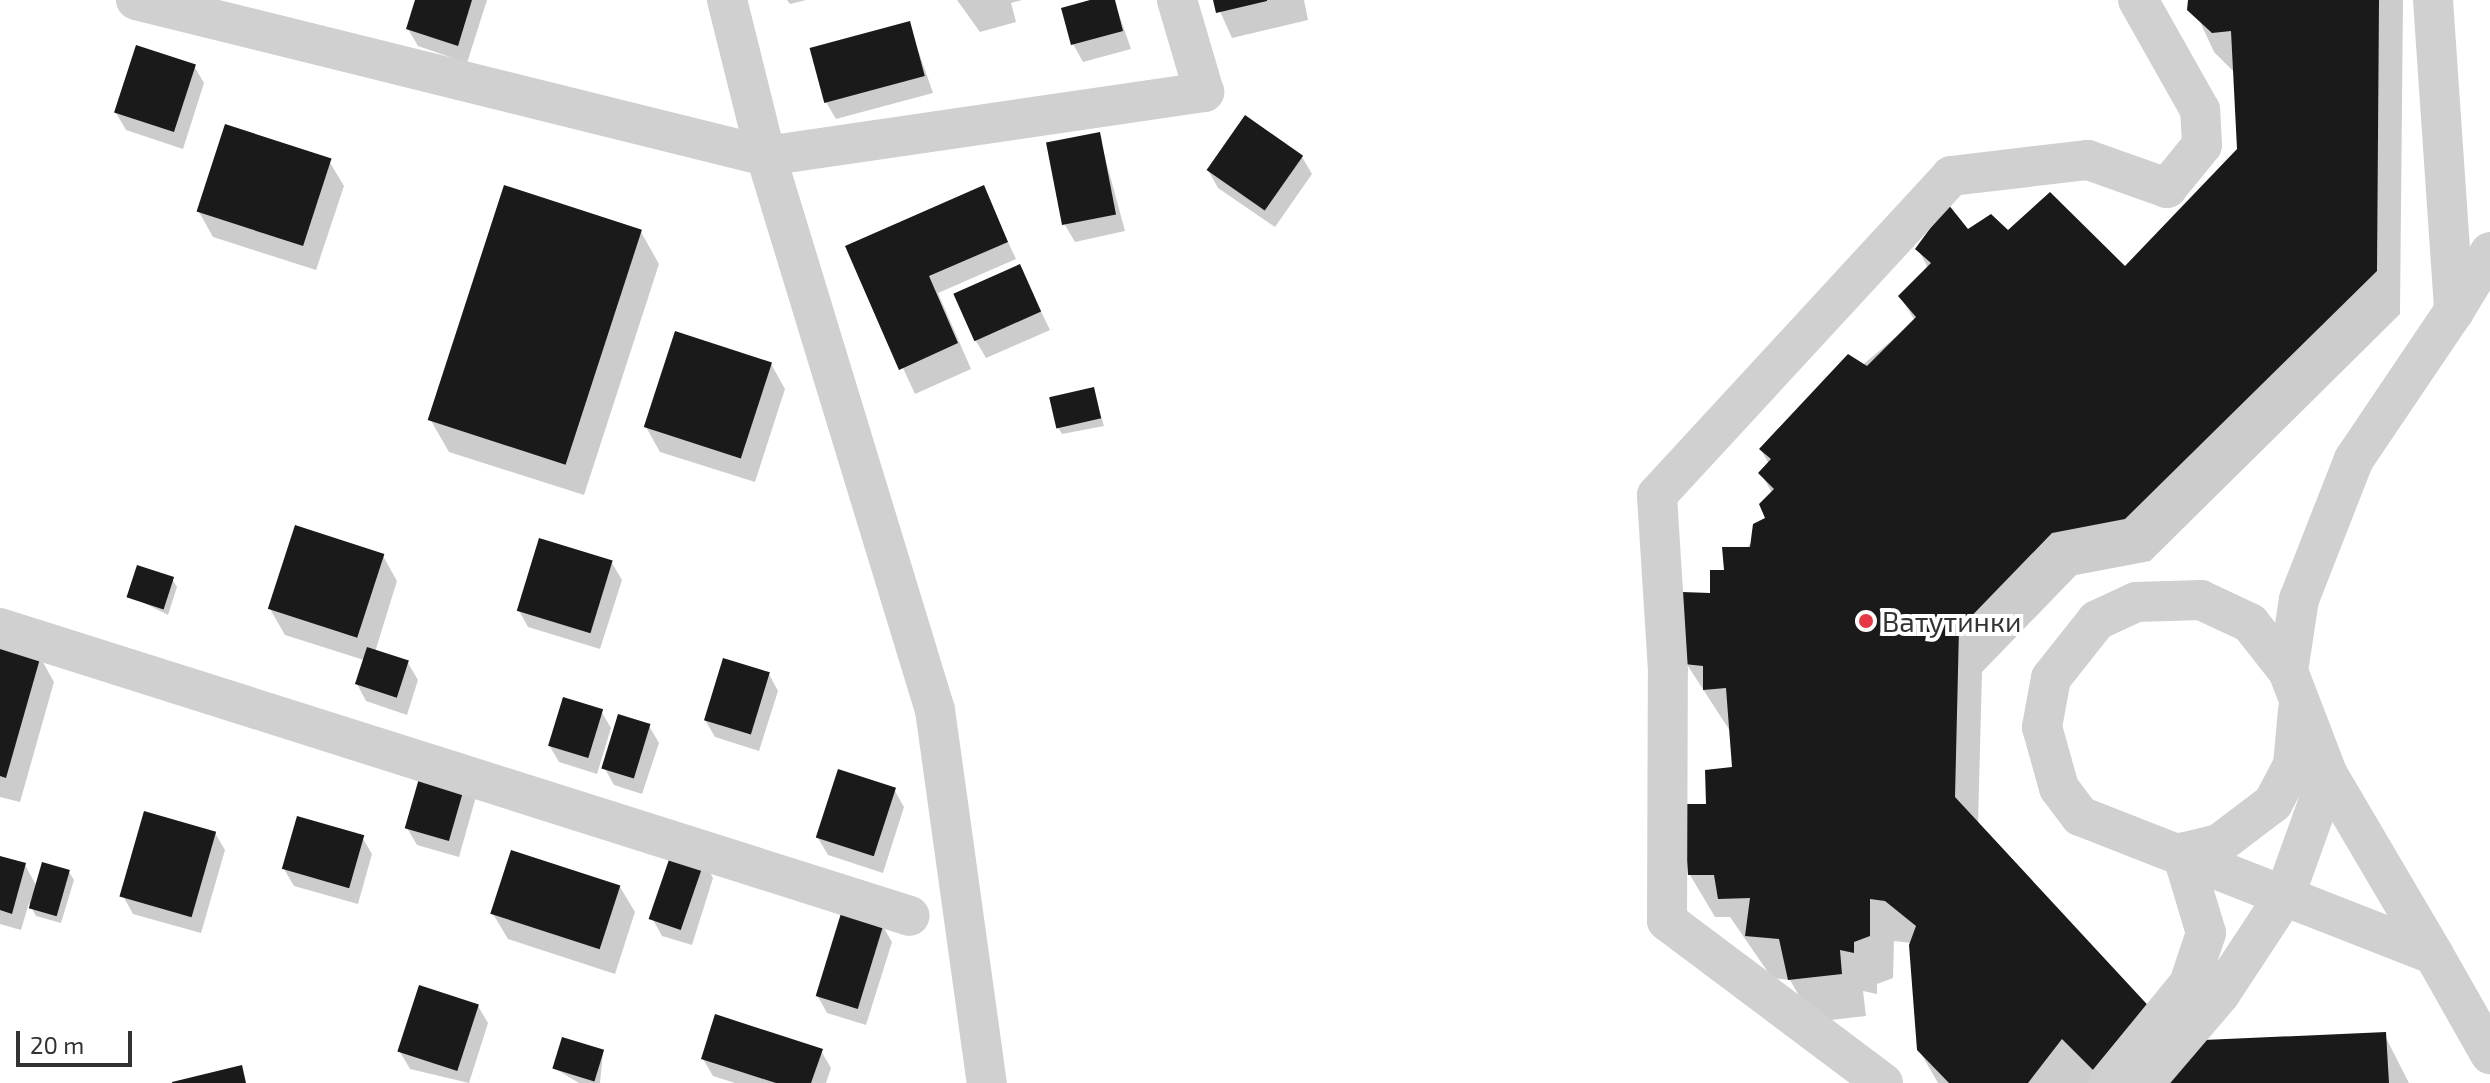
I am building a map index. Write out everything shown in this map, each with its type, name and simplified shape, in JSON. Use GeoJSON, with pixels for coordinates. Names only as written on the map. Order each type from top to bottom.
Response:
{"type":"FeatureCollection","features":[{"type":"Feature","properties":{"kind":"street"},"geometry":{"type":"LineString","coordinates":[[136,0],[766,156],[1204,92],[1177,0]]}},
{"type":"Feature","properties":{"kind":"street"},"geometry":{"type":"LineString","coordinates":[[727,0],[766,156],[935,710],[987,1083]]}},
{"type":"Feature","properties":{"kind":"street"},"geometry":{"type":"LineString","coordinates":[[1883,1083],[1667,921],[1668,671],[1657,495],[1951,176],[2088,160],[2167,188],[2202,145],[2200,110],[2138,0]]}},
{"type":"Feature","properties":{"kind":"street"},"geometry":{"type":"LineString","coordinates":[[2433,0],[2454,311]]}},
{"type":"Feature","properties":{"kind":"street"},"geometry":{"type":"LineString","coordinates":[[2182,853],[2219,844],[2273,803],[2293,765],[2293,689],[2299,599],[2354,459],[2490,252]]}},
{"type":"Feature","properties":{"kind":"street"},"geometry":{"type":"LineString","coordinates":[[2434,955],[2182,853],[2080,816],[2059,788],[2042,727],[2051,678],[2097,620],[2149,601],[2201,600],[2250,623],[2293,689],[2328,775],[2434,955],[2490,1054]]}},
{"type":"Feature","properties":{"kind":"street"},"geometry":{"type":"LineString","coordinates":[[0,628],[910,916]]}},
{"type":"Feature","properties":{"kind":"street"},"geometry":{"type":"LineString","coordinates":[[2144,1083],[2220,994],[2285,895],[2328,775]]}},
{"type":"Feature","properties":{"kind":"street"},"geometry":{"type":"LineString","coordinates":[[2108,1083],[2189,984],[2206,933],[2182,853]]}},
{"type":"Feature","properties":{"kind":"building"},"geometry":{"type":"Polygon","coordinates":[[[415,0],[472,0],[458,46],[406,29],[415,0]]]}},
{"type":"Feature","properties":{"kind":"building"},"geometry":{"type":"Polygon","coordinates":[[[1090,0],[1115,0],[1123,31],[1071,45],[1061,8],[1090,0]]]}},
{"type":"Feature","properties":{"kind":"building"},"geometry":{"type":"Polygon","coordinates":[[[1213,0],[1267,0],[1267,1],[1216,13],[1213,0]]]}},
{"type":"Feature","properties":{"kind":"building"},"geometry":{"type":"Polygon","coordinates":[[[2188,0],[2379,0],[2377,271],[2125,519],[2052,533],[1959,629],[1955,797],[2181,1041],[2386,1032],[2389,1083],[2106,1083],[2062,1039],[2028,1083],[1949,1083],[1917,1050],[1909,945],[1916,926],[1885,901],[1870,899],[1870,936],[1854,942],[1854,953],[1840,950],[1842,974],[1788,980],[1779,939],[1745,936],[1750,898],[1718,899],[1714,875],[1688,875],[1683,804],[1706,804],[1705,770],[1732,767],[1726,688],[1703,690],[1703,666],[1684,664],[1682,592],[1710,593],[1710,570],[1724,570],[1722,547],[1750,547],[1753,524],[1765,518],[1759,504],[1774,489],[1758,473],[1771,459],[1759,449],[1848,354],[1867,366],[1916,317],[1898,296],[1931,263],[1915,249],[1948,204],[1968,229],[1991,214],[2008,230],[2050,192],[2125,266],[2237,149],[2231,31],[2212,33],[2187,10],[2188,0]]]}},
{"type":"Feature","properties":{"kind":"building"},"geometry":{"type":"Polygon","coordinates":[[[910,21],[925,76],[824,103],[810,48],[910,21]]]}},
{"type":"Feature","properties":{"kind":"building"},"geometry":{"type":"Polygon","coordinates":[[[136,45],[196,64],[174,132],[114,113],[136,45]]]}},
{"type":"Feature","properties":{"kind":"building"},"geometry":{"type":"Polygon","coordinates":[[[1245,115],[1303,156],[1265,211],[1207,170],[1245,115]]]}},
{"type":"Feature","properties":{"kind":"building"},"geometry":{"type":"Polygon","coordinates":[[[225,124],[332,159],[303,246],[197,211],[225,124]]]}},
{"type":"Feature","properties":{"kind":"building"},"geometry":{"type":"Polygon","coordinates":[[[1100,132],[1116,214],[1062,225],[1046,142],[1100,132]]]}},
{"type":"Feature","properties":{"kind":"building"},"geometry":{"type":"Polygon","coordinates":[[[504,185],[642,230],[566,465],[428,420],[504,185]]]}},
{"type":"Feature","properties":{"kind":"building"},"geometry":{"type":"Polygon","coordinates":[[[984,185],[1008,242],[929,276],[958,343],[899,370],[845,246],[984,185]]]}},
{"type":"Feature","properties":{"kind":"building"},"geometry":{"type":"Polygon","coordinates":[[[1020,264],[1041,312],[974,341],[953,294],[1020,264]]]}},
{"type":"Feature","properties":{"kind":"building"},"geometry":{"type":"Polygon","coordinates":[[[675,331],[772,363],[741,459],[644,427],[675,331]]]}},
{"type":"Feature","properties":{"kind":"building"},"geometry":{"type":"Polygon","coordinates":[[[1094,387],[1101,418],[1056,429],[1049,397],[1094,387]]]}},
{"type":"Feature","properties":{"kind":"building"},"geometry":{"type":"Polygon","coordinates":[[[295,525],[384,554],[357,638],[268,609],[295,525]]]}},
{"type":"Feature","properties":{"kind":"building"},"geometry":{"type":"Polygon","coordinates":[[[539,538],[613,561],[590,633],[517,611],[539,538]]]}},
{"type":"Feature","properties":{"kind":"building"},"geometry":{"type":"Polygon","coordinates":[[[137,565],[174,577],[164,609],[126,597],[137,565]]]}},
{"type":"Feature","properties":{"kind":"building"},"geometry":{"type":"Polygon","coordinates":[[[0,644],[41,655],[6,778],[0,776],[0,644]]]}},
{"type":"Feature","properties":{"kind":"building"},"geometry":{"type":"Polygon","coordinates":[[[367,647],[409,661],[397,698],[355,684],[367,647]]]}},
{"type":"Feature","properties":{"kind":"building"},"geometry":{"type":"Polygon","coordinates":[[[723,658],[770,672],[751,734],[704,720],[723,658]]]}},
{"type":"Feature","properties":{"kind":"building"},"geometry":{"type":"Polygon","coordinates":[[[563,697],[603,709],[588,758],[548,746],[563,697]]]}},
{"type":"Feature","properties":{"kind":"building"},"geometry":{"type":"Polygon","coordinates":[[[618,714],[651,724],[634,778],[601,769],[618,714]]]}},
{"type":"Feature","properties":{"kind":"building"},"geometry":{"type":"Polygon","coordinates":[[[424,761],[468,774],[449,841],[405,828],[424,761]]]}},
{"type":"Feature","properties":{"kind":"building"},"geometry":{"type":"Polygon","coordinates":[[[838,769],[896,788],[874,856],[816,837],[838,769]]]}},
{"type":"Feature","properties":{"kind":"building"},"geometry":{"type":"Polygon","coordinates":[[[144,811],[216,832],[192,917],[119,897],[144,811]]]}},
{"type":"Feature","properties":{"kind":"building"},"geometry":{"type":"Polygon","coordinates":[[[297,816],[364,835],[349,888],[282,869],[297,816]]]}},
{"type":"Feature","properties":{"kind":"building"},"geometry":{"type":"Polygon","coordinates":[[[673,848],[705,859],[681,930],[649,919],[673,848]]]}},
{"type":"Feature","properties":{"kind":"building"},"geometry":{"type":"Polygon","coordinates":[[[511,850],[620,886],[600,949],[490,914],[511,850]]]}},
{"type":"Feature","properties":{"kind":"building"},"geometry":{"type":"Polygon","coordinates":[[[0,856],[26,863],[12,914],[0,910],[0,856]]]}},
{"type":"Feature","properties":{"kind":"building"},"geometry":{"type":"Polygon","coordinates":[[[42,862],[70,870],[57,916],[29,908],[42,862]]]}},
{"type":"Feature","properties":{"kind":"building"},"geometry":{"type":"Polygon","coordinates":[[[842,910],[884,923],[858,1009],[816,996],[842,910]]]}},
{"type":"Feature","properties":{"kind":"building"},"geometry":{"type":"Polygon","coordinates":[[[419,985],[479,1004],[457,1071],[397,1052],[419,985]]]}},
{"type":"Feature","properties":{"kind":"building"},"geometry":{"type":"Polygon","coordinates":[[[715,1014],[823,1049],[811,1083],[776,1083],[701,1059],[715,1014]]]}},
{"type":"Feature","properties":{"kind":"building"},"geometry":{"type":"Polygon","coordinates":[[[562,1037],[604,1050],[594,1081],[552,1069],[562,1037]]]}},
{"type":"Feature","properties":{"kind":"building"},"geometry":{"type":"Polygon","coordinates":[[[242,1065],[246,1083],[172,1083],[172,1082],[242,1065]]]}},
{"type":"Feature","properties":{"kind":"place","name":"Ватутинки"},"geometry":{"type":"Point","coordinates":[1866,621]}}]}
